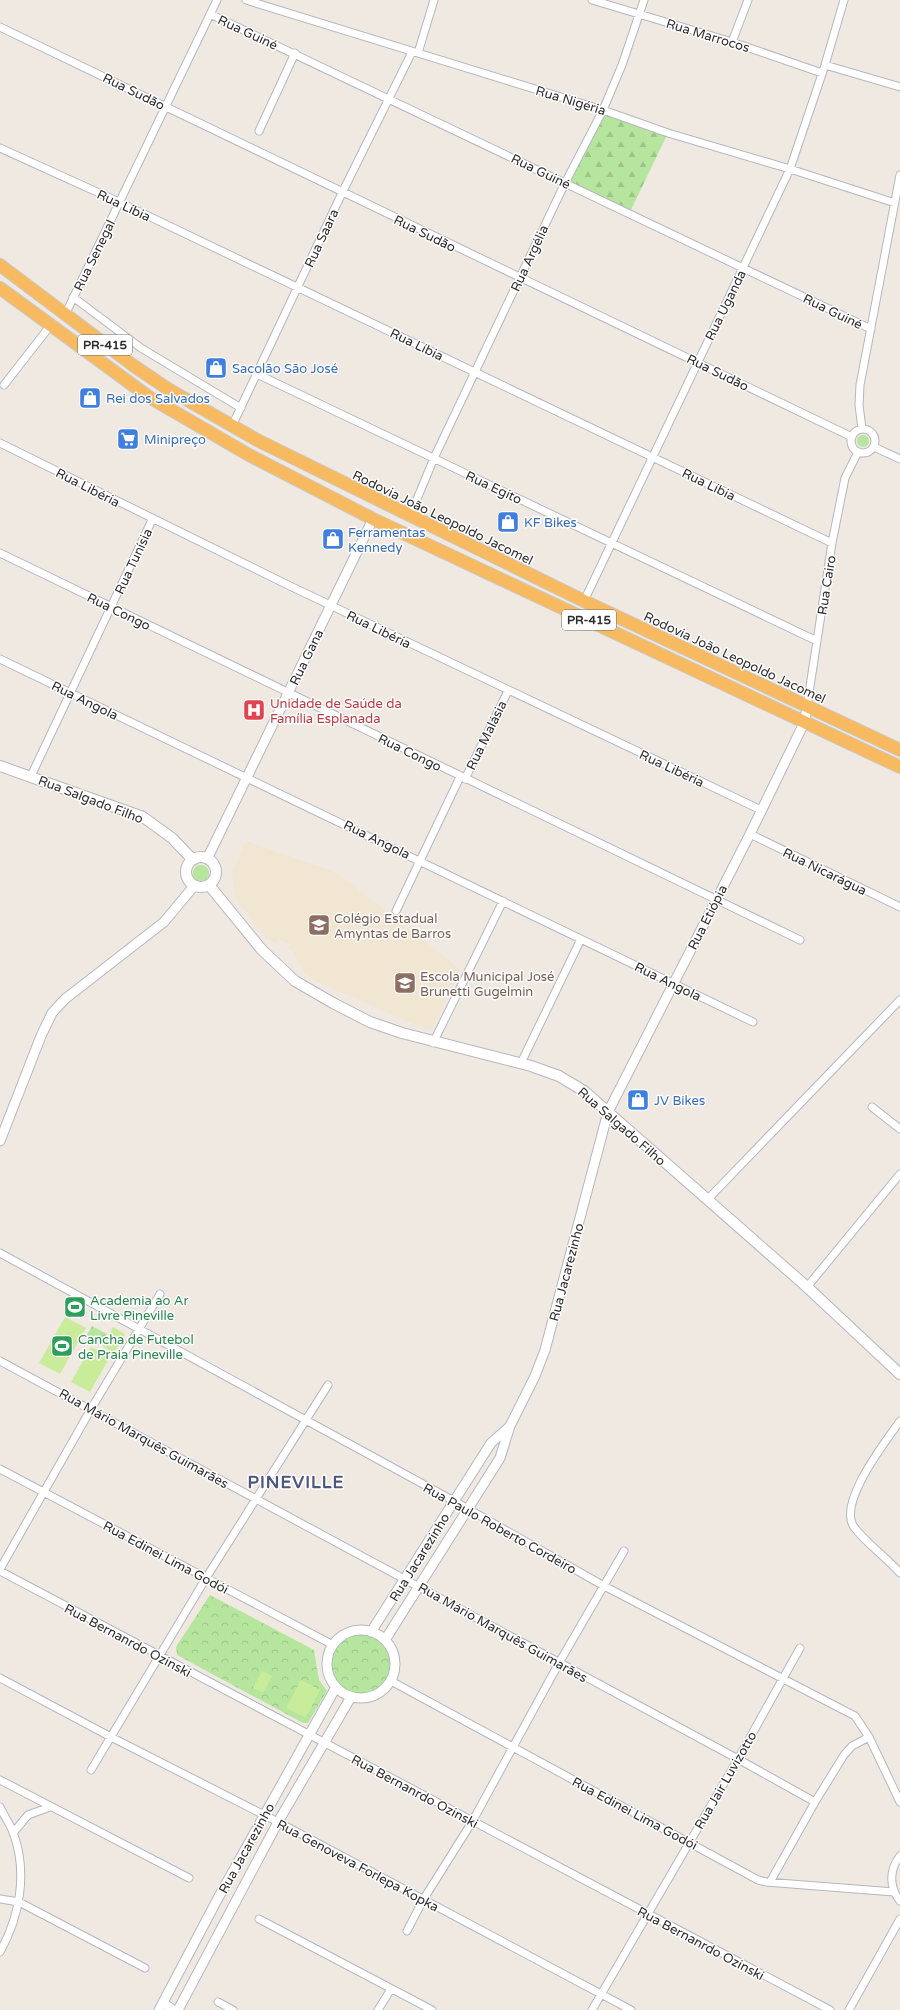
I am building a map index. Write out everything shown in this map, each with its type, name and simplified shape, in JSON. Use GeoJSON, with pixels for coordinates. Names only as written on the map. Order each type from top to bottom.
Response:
{"type":"FeatureCollection","features":[{"type":"Feature","properties":{"kind":"highway","name":"Rodovia João Leopoldo Jacomel"},"geometry":{"type":"LineString","coordinates":[[0,265],[139,370],[232,426],[307,466],[584,601],[900,750]]}},
{"type":"Feature","properties":{"kind":"highway","name":"PR-415"},"geometry":{"type":"LineString","coordinates":[[0,288],[127,382],[171,412],[249,455],[373,519],[900,767]]}},
{"type":"Feature","properties":{"kind":"highway"},"geometry":{"type":"LineString","coordinates":[[373,519],[383,514],[393,513],[410,516]]}},
{"type":"Feature","properties":{"kind":"main road","name":"Rua Salgado Filho"},"geometry":{"type":"LineString","coordinates":[[0,766],[143,817],[172,838],[193,860]]}},
{"type":"Feature","properties":{"kind":"main road"},"geometry":{"type":"LineString","coordinates":[[200,858],[207,859],[214,865],[216,871],[214,879],[209,885],[201,887],[194,886],[188,880],[186,873],[188,866],[193,860],[200,858]]}},
{"type":"Feature","properties":{"kind":"main road","name":"Rua Salgado Filho"},"geometry":{"type":"LineString","coordinates":[[209,885],[262,950],[295,981],[332,1003],[370,1022],[433,1043],[521,1063],[560,1076],[584,1091],[807,1287],[900,1374]]}},
{"type":"Feature","properties":{"kind":"street","name":"Rua Senegal"},"geometry":{"type":"LineString","coordinates":[[65,315],[217,0]]}},
{"type":"Feature","properties":{"kind":"street","name":"Rua Nigéria"},"geometry":{"type":"LineString","coordinates":[[246,0],[603,110],[668,133],[790,168],[895,203]]}},
{"type":"Feature","properties":{"kind":"street","name":"Rua Saara"},"geometry":{"type":"LineString","coordinates":[[232,426],[388,98],[415,53],[434,0]]}},
{"type":"Feature","properties":{"kind":"street","name":"Rua Marrocos"},"geometry":{"type":"LineString","coordinates":[[592,0],[732,42],[822,73]]}},
{"type":"Feature","properties":{"kind":"street","name":"Rua Argélia"},"geometry":{"type":"LineString","coordinates":[[410,516],[434,458],[565,183],[603,110],[622,65],[644,0]]}},
{"type":"Feature","properties":{"kind":"street"},"geometry":{"type":"LineString","coordinates":[[732,42],[748,0]]}},
{"type":"Feature","properties":{"kind":"street","name":"Rua Uganda"},"geometry":{"type":"LineString","coordinates":[[584,601],[790,168],[825,65],[844,0]]}},
{"type":"Feature","properties":{"kind":"street","name":"Rua Guiné"},"geometry":{"type":"LineString","coordinates":[[210,14],[295,53],[871,329]]}},
{"type":"Feature","properties":{"kind":"street","name":"Rua Sudão"},"geometry":{"type":"LineString","coordinates":[[0,27],[342,193],[852,437]]}},
{"type":"Feature","properties":{"kind":"street"},"geometry":{"type":"LineString","coordinates":[[259,131],[295,53]]}},
{"type":"Feature","properties":{"kind":"street"},"geometry":{"type":"LineString","coordinates":[[825,65],[900,88]]}},
{"type":"Feature","properties":{"kind":"street","name":"Rua Líbia"},"geometry":{"type":"LineString","coordinates":[[0,148],[119,202],[832,543]]}},
{"type":"Feature","properties":{"kind":"street"},"geometry":{"type":"LineString","coordinates":[[862,429],[859,393],[900,175]]}},
{"type":"Feature","properties":{"kind":"street"},"geometry":{"type":"LineString","coordinates":[[73,297],[141,348],[241,408]]}},
{"type":"Feature","properties":{"kind":"street"},"geometry":{"type":"LineString","coordinates":[[4,385],[50,326]]}},
{"type":"Feature","properties":{"kind":"street","name":"Rua Egito"},"geometry":{"type":"LineString","coordinates":[[257,374],[817,640]]}},
{"type":"Feature","properties":{"kind":"street"},"geometry":{"type":"LineString","coordinates":[[862,429],[869,430],[874,435],[876,442],[874,447],[867,453],[858,452],[852,446],[852,437],[855,432],[862,429]]}},
{"type":"Feature","properties":{"kind":"street","name":"Rua Libéria"},"geometry":{"type":"LineString","coordinates":[[0,443],[152,520],[508,691],[761,810]]}},
{"type":"Feature","properties":{"kind":"street"},"geometry":{"type":"LineString","coordinates":[[874,447],[900,459]]}},
{"type":"Feature","properties":{"kind":"street","name":"Rua Cairo"},"geometry":{"type":"LineString","coordinates":[[805,721],[832,543],[845,478],[858,452]]}},
{"type":"Feature","properties":{"kind":"street","name":"Rua Gana"},"geometry":{"type":"LineString","coordinates":[[207,859],[248,778],[373,519]]}},
{"type":"Feature","properties":{"kind":"street","name":"Rua Tunísia"},"geometry":{"type":"LineString","coordinates":[[31,776],[152,520]]}},
{"type":"Feature","properties":{"kind":"street","name":"Rua Congo"},"geometry":{"type":"LineString","coordinates":[[0,553],[289,692],[462,778],[800,940]]}},
{"type":"Feature","properties":{"kind":"street","name":"Rua Angola"},"geometry":{"type":"LineString","coordinates":[[0,659],[421,860],[753,1022]]}},
{"type":"Feature","properties":{"kind":"street","name":"Rua Malásia"},"geometry":{"type":"LineString","coordinates":[[396,911],[462,778],[508,691]]}},
{"type":"Feature","properties":{"kind":"street","name":"Rua Etiópia"},"geometry":{"type":"LineString","coordinates":[[608,1112],[750,834],[805,721]]}},
{"type":"Feature","properties":{"kind":"street","name":"Rua Nicarágua"},"geometry":{"type":"LineString","coordinates":[[750,834],[900,907]]}},
{"type":"Feature","properties":{"kind":"street"},"geometry":{"type":"LineString","coordinates":[[0,1141],[41,1036],[52,1013],[65,999],[164,922],[194,886]]}},
{"type":"Feature","properties":{"kind":"street"},"geometry":{"type":"LineString","coordinates":[[433,1043],[504,901]]}},
{"type":"Feature","properties":{"kind":"street"},"geometry":{"type":"LineString","coordinates":[[521,1063],[581,939]]}},
{"type":"Feature","properties":{"kind":"street"},"geometry":{"type":"LineString","coordinates":[[707,1200],[900,1000]]}},
{"type":"Feature","properties":{"kind":"street"},"geometry":{"type":"LineString","coordinates":[[872,1107],[900,1129]]}},
{"type":"Feature","properties":{"kind":"street","name":"Rua Jacarezinho"},"geometry":{"type":"LineString","coordinates":[[385,1640],[500,1458],[510,1426],[535,1376],[545,1350],[608,1112]]}},
{"type":"Feature","properties":{"kind":"street"},"geometry":{"type":"LineString","coordinates":[[807,1287],[900,1174]]}},
{"type":"Feature","properties":{"kind":"street","name":"Rua Paulo Roberto Cordeiro"},"geometry":{"type":"LineString","coordinates":[[0,1253],[138,1330],[454,1501],[604,1586],[855,1716],[869,1737],[900,1802]]}},
{"type":"Feature","properties":{"kind":"street"},"geometry":{"type":"LineString","coordinates":[[0,1570],[91,1409],[160,1294]]}},
{"type":"Feature","properties":{"kind":"street","name":"Rua Mário Marquês Guimarães"},"geometry":{"type":"LineString","coordinates":[[0,1361],[815,1802]]}},
{"type":"Feature","properties":{"kind":"street"},"geometry":{"type":"LineString","coordinates":[[91,1770],[158,1656],[304,1420],[328,1384]]}},
{"type":"Feature","properties":{"kind":"street"},"geometry":{"type":"LineString","coordinates":[[900,1421],[866,1472],[850,1511],[854,1526],[900,1573]]}},
{"type":"Feature","properties":{"kind":"street","name":"Rua Jacarezinho"},"geometry":{"type":"LineString","coordinates":[[371,1632],[491,1443],[510,1426]]}},
{"type":"Feature","properties":{"kind":"street","name":"Rua Edinei Lima Godói"},"geometry":{"type":"LineString","coordinates":[[0,1469],[333,1645]]}},
{"type":"Feature","properties":{"kind":"street"},"geometry":{"type":"LineString","coordinates":[[407,1931],[423,1900],[472,1822],[558,1663],[624,1551]]}},
{"type":"Feature","properties":{"kind":"street","name":"Rua Bernanrdo Ozinski"},"geometry":{"type":"LineString","coordinates":[[0,1570],[158,1656],[830,2010]]}},
{"type":"Feature","properties":{"kind":"street"},"geometry":{"type":"LineString","coordinates":[[360,1630],[371,1632],[385,1640],[391,1648],[395,1660],[395,1671],[391,1682],[384,1690],[373,1696],[363,1698],[352,1697],[336,1687],[329,1677],[327,1664],[328,1654],[333,1645],[342,1636],[350,1632],[360,1630]]}},
{"type":"Feature","properties":{"kind":"street","name":"Rua Jair Luvizotto"},"geometry":{"type":"LineString","coordinates":[[592,2010],[738,1759],[800,1648]]}},
{"type":"Feature","properties":{"kind":"street","name":"Rua Genoveva Forlepa Kopka"},"geometry":{"type":"LineString","coordinates":[[0,1678],[111,1737],[278,1822],[631,2010]]}},
{"type":"Feature","properties":{"kind":"street","name":"Rua Edinei Lima Godói"},"geometry":{"type":"LineString","coordinates":[[391,1682],[758,1880],[894,1892]]}},
{"type":"Feature","properties":{"kind":"street","name":"Rua Jacarezinho"},"geometry":{"type":"LineString","coordinates":[[161,2006],[264,1815],[336,1687]]}},
{"type":"Feature","properties":{"kind":"street","name":"Rua Jacarezinho"},"geometry":{"type":"LineString","coordinates":[[178,2010],[278,1822],[352,1697]]}},
{"type":"Feature","properties":{"kind":"street"},"geometry":{"type":"LineString","coordinates":[[770,1882],[815,1802],[852,1746],[869,1737]]}},
{"type":"Feature","properties":{"kind":"street"},"geometry":{"type":"LineString","coordinates":[[0,1780],[189,1878]]}},
{"type":"Feature","properties":{"kind":"street"},"geometry":{"type":"LineString","coordinates":[[0,1807],[13,1832],[19,1856],[21,1878],[20,1902],[15,1921],[0,1952]]}},
{"type":"Feature","properties":{"kind":"street"},"geometry":{"type":"LineString","coordinates":[[13,1832],[28,1815],[50,1807]]}},
{"type":"Feature","properties":{"kind":"street"},"geometry":{"type":"LineString","coordinates":[[900,1856],[892,1872],[894,1892],[900,1901]]}},
{"type":"Feature","properties":{"kind":"street"},"geometry":{"type":"LineString","coordinates":[[0,1899],[20,1902],[145,1968]]}},
{"type":"Feature","properties":{"kind":"street"},"geometry":{"type":"LineString","coordinates":[[259,1919],[432,2010]]}},
{"type":"Feature","properties":{"kind":"street"},"geometry":{"type":"LineString","coordinates":[[849,2010],[900,1919]]}},
{"type":"Feature","properties":{"kind":"street"},"geometry":{"type":"LineString","coordinates":[[378,2010],[391,1989]]}},
{"type":"Feature","properties":{"kind":"street"},"geometry":{"type":"LineString","coordinates":[[218,2002],[233,2010]]}},
{"type":"Feature","properties":{"kind":"street"},"geometry":{"type":"LineString","coordinates":[[161,2006],[173,2010]]}},
{"type":"Feature","properties":{"kind":"shaded area","name":"Colégio Estadual Amyntas de Barros"},"geometry":{"type":"Polygon","coordinates":[[[246,841],[337,873],[461,970],[432,1029],[428,1030],[311,979],[304,973],[294,952],[288,949],[290,944],[278,939],[276,943],[266,938],[236,899],[232,873],[246,841]]]}},
{"type":"Feature","properties":{"kind":"green space"},"geometry":{"type":"Polygon","coordinates":[[[603,110],[668,133],[629,214],[565,183],[603,110]]]}},
{"type":"Feature","properties":{"kind":"green space"},"geometry":{"type":"Polygon","coordinates":[[[865,435],[868,436],[868,446],[861,447],[858,446],[857,439],[858,436],[865,435]]]}},
{"type":"Feature","properties":{"kind":"green space"},"geometry":{"type":"Polygon","coordinates":[[[198,865],[204,865],[209,870],[207,879],[204,881],[198,881],[193,876],[193,870],[198,865]]]}},
{"type":"Feature","properties":{"kind":"green space","name":"Cancha de Futebol de Praia Pineville"},"geometry":{"type":"Polygon","coordinates":[[[65,1317],[86,1328],[60,1374],[39,1363],[65,1317]]]}},
{"type":"Feature","properties":{"kind":"green space"},"geometry":{"type":"Polygon","coordinates":[[[92,1326],[107,1334],[100,1346],[85,1338],[92,1326]]]}},
{"type":"Feature","properties":{"kind":"green space"},"geometry":{"type":"Polygon","coordinates":[[[113,1327],[125,1334],[114,1353],[103,1347],[113,1327]]]}},
{"type":"Feature","properties":{"kind":"green space"},"geometry":{"type":"Polygon","coordinates":[[[91,1347],[110,1357],[90,1392],[71,1382],[91,1347]]]}},
{"type":"Feature","properties":{"kind":"green space"},"geometry":{"type":"Polygon","coordinates":[[[210,1595],[314,1650],[319,1680],[327,1691],[308,1723],[303,1723],[177,1655],[176,1647],[210,1595]]]}},
{"type":"Feature","properties":{"kind":"green space"},"geometry":{"type":"Polygon","coordinates":[[[355,1634],[367,1634],[378,1639],[386,1647],[391,1658],[389,1676],[378,1689],[367,1694],[355,1694],[344,1689],[336,1681],[331,1670],[331,1658],[336,1647],[344,1639],[355,1634]]]}},
{"type":"Feature","properties":{"kind":"green space"},"geometry":{"type":"Polygon","coordinates":[[[262,1671],[272,1676],[263,1693],[253,1688],[262,1671]]]}},
{"type":"Feature","properties":{"kind":"green space"},"geometry":{"type":"Polygon","coordinates":[[[301,1680],[320,1690],[306,1718],[286,1708],[301,1680]]]}},
{"type":"Feature","properties":{"kind":"place","name":"Sacolão São José"},"geometry":{"type":"Point","coordinates":[216,368]}},
{"type":"Feature","properties":{"kind":"place","name":"Rei dos Salvados"},"geometry":{"type":"Point","coordinates":[90,398]}},
{"type":"Feature","properties":{"kind":"place","name":"Minipreço"},"geometry":{"type":"Point","coordinates":[128,439]}},
{"type":"Feature","properties":{"kind":"place","name":"KF Bikes"},"geometry":{"type":"Point","coordinates":[508,522]}},
{"type":"Feature","properties":{"kind":"place","name":"Ferramentas Kennedy"},"geometry":{"type":"Point","coordinates":[333,539]}},
{"type":"Feature","properties":{"kind":"place","name":"Unidade de Saúde da Família Esplanada"},"geometry":{"type":"Point","coordinates":[254,710]}},
{"type":"Feature","properties":{"kind":"place","name":"Colégio Estadual Amyntas de Barros"},"geometry":{"type":"Point","coordinates":[319,925]}},
{"type":"Feature","properties":{"kind":"place","name":"Escola Municipal José Brunetti Gugelmin"},"geometry":{"type":"Point","coordinates":[405,983]}},
{"type":"Feature","properties":{"kind":"place","name":"JV Bikes"},"geometry":{"type":"Point","coordinates":[638,1100]}},
{"type":"Feature","properties":{"kind":"place","name":"Academia ao Ar Livre Pineville"},"geometry":{"type":"Point","coordinates":[75,1307]}},
{"type":"Feature","properties":{"kind":"place","name":"Cancha de Futebol de Praia Pineville"},"geometry":{"type":"Point","coordinates":[62,1346]}},
{"type":"Feature","properties":{"kind":"district","name":"PINEVILLE"},"geometry":{"type":"Point","coordinates":[296,1482]}}]}
